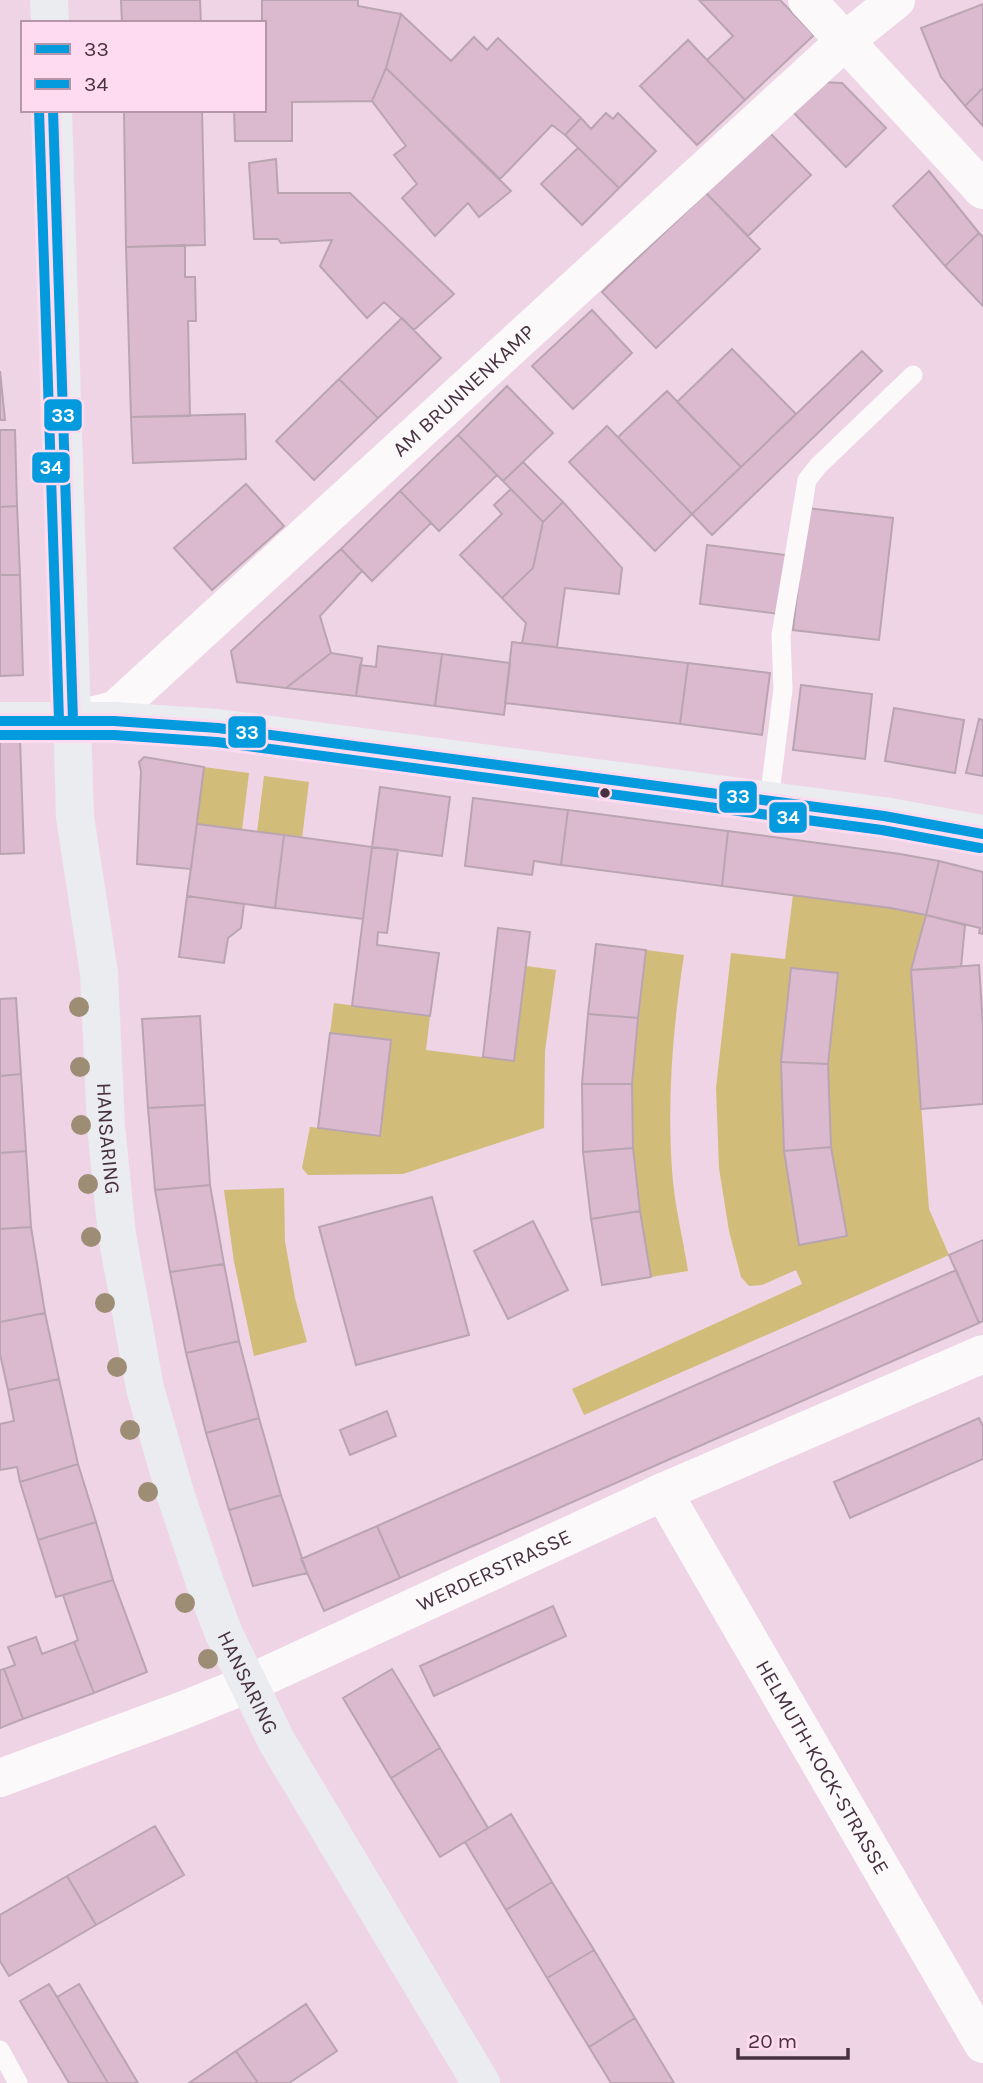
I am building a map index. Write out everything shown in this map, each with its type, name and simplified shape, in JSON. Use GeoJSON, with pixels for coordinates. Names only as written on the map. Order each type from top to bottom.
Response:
{"type":"FeatureCollection","features":[{"type":"Feature","properties":{"kind":"main road"},"geometry":{"type":"LineString","coordinates":[[49,0],[50,21]]}},
{"type":"Feature","properties":{"kind":"main road","name":"HANSARING"},"geometry":{"type":"LineString","coordinates":[[53,112],[75,817],[99,974],[107,1139],[117,1235],[145,1388],[174,1493],[206,1586],[248,1684],[277,1742],[481,2083]]}},
{"type":"Feature","properties":{"kind":"main road"},"geometry":{"type":"LineString","coordinates":[[0,721],[74,720],[218,728],[884,816],[983,834]]}},
{"type":"Feature","properties":{"kind":"street"},"geometry":{"type":"LineString","coordinates":[[807,0],[983,190]]}},
{"type":"Feature","properties":{"kind":"street","name":"AM BRUNNENKAMP"},"geometry":{"type":"LineString","coordinates":[[74,720],[115,710],[845,41],[896,0]]}},
{"type":"Feature","properties":{"kind":"street","name":"WERDERSTRASSE"},"geometry":{"type":"LineString","coordinates":[[0,1778],[248,1684],[663,1492],[983,1354]]}},
{"type":"Feature","properties":{"kind":"street","name":"HELMUTH-KOCK-STRASSE"},"geometry":{"type":"LineString","coordinates":[[663,1492],[983,2044]]}},
{"type":"Feature","properties":{"kind":"lane"},"geometry":{"type":"LineString","coordinates":[[769,801],[783,689],[782,635],[807,480],[818,466],[913,375]]}},
{"type":"Feature","properties":{"kind":"lane"},"geometry":{"type":"LineString","coordinates":[[0,2050],[18,2083]]}},
{"type":"Feature","properties":{"kind":"shaded area"},"geometry":{"type":"Polygon","coordinates":[[[204,767],[249,773],[242,830],[197,824],[204,767]]]}},
{"type":"Feature","properties":{"kind":"shaded area"},"geometry":{"type":"Polygon","coordinates":[[[264,776],[309,782],[302,838],[257,832],[264,776]]]}},
{"type":"Feature","properties":{"kind":"shaded area"},"geometry":{"type":"Polygon","coordinates":[[[793,895],[926,915],[911,970],[929,1209],[949,1255],[584,1415],[572,1389],[802,1284],[796,1270],[762,1285],[749,1286],[741,1277],[729,1231],[719,1168],[716,1088],[731,953],[785,959],[793,895]]]}},
{"type":"Feature","properties":{"kind":"shaded area"},"geometry":{"type":"Polygon","coordinates":[[[646,950],[684,955],[674,1035],[670,1116],[673,1182],[688,1271],[651,1277],[637,1181],[632,1108],[634,1050],[646,950]]]}},
{"type":"Feature","properties":{"kind":"shaded area"},"geometry":{"type":"Polygon","coordinates":[[[526,966],[556,970],[545,1051],[544,1128],[403,1174],[308,1175],[302,1168],[310,1127],[380,1135],[391,1040],[330,1033],[334,1003],[430,1016],[426,1050],[514,1061],[526,966]]]}},
{"type":"Feature","properties":{"kind":"shaded area"},"geometry":{"type":"Polygon","coordinates":[[[284,1188],[285,1241],[295,1298],[307,1342],[254,1356],[234,1262],[224,1190],[284,1188]]]}},
{"type":"Feature","properties":{"kind":"building"},"geometry":{"type":"Polygon","coordinates":[[[121,0],[200,0],[201,21],[122,21],[121,0]]]}},
{"type":"Feature","properties":{"kind":"building"},"geometry":{"type":"Polygon","coordinates":[[[262,0],[358,0],[358,6],[401,14],[386,68],[372,101],[292,102],[292,141],[235,141],[234,112],[266,112],[266,21],[262,21],[262,0]]]}},
{"type":"Feature","properties":{"kind":"building"},"geometry":{"type":"Polygon","coordinates":[[[699,0],[780,0],[814,35],[745,100],[707,60],[733,36],[699,0]]]}},
{"type":"Feature","properties":{"kind":"building"},"geometry":{"type":"Polygon","coordinates":[[[983,4],[983,88],[965,106],[941,77],[921,28],[983,4]]]}},
{"type":"Feature","properties":{"kind":"building"},"geometry":{"type":"Polygon","coordinates":[[[401,14],[451,61],[474,37],[487,50],[498,38],[581,118],[565,135],[552,125],[500,179],[386,68],[401,14]]]}},
{"type":"Feature","properties":{"kind":"building"},"geometry":{"type":"Polygon","coordinates":[[[688,40],[745,100],[697,145],[640,86],[688,40]]]}},
{"type":"Feature","properties":{"kind":"building"},"geometry":{"type":"Polygon","coordinates":[[[386,68],[511,191],[479,217],[468,203],[435,236],[402,198],[417,184],[394,155],[406,146],[372,101],[386,68]]]}},
{"type":"Feature","properties":{"kind":"building"},"geometry":{"type":"Polygon","coordinates":[[[820,82],[842,83],[886,128],[846,167],[791,110],[820,82]]]}},
{"type":"Feature","properties":{"kind":"building"},"geometry":{"type":"Polygon","coordinates":[[[983,88],[983,126],[965,106],[983,88]]]}},
{"type":"Feature","properties":{"kind":"building"},"geometry":{"type":"Polygon","coordinates":[[[124,112],[202,112],[205,245],[126,247],[124,112]]]}},
{"type":"Feature","properties":{"kind":"building"},"geometry":{"type":"Polygon","coordinates":[[[606,113],[613,119],[618,113],[656,151],[619,188],[565,135],[581,118],[591,129],[606,113]]]}},
{"type":"Feature","properties":{"kind":"building"},"geometry":{"type":"Polygon","coordinates":[[[769,132],[811,175],[748,236],[706,193],[769,132]]]}},
{"type":"Feature","properties":{"kind":"building"},"geometry":{"type":"Polygon","coordinates":[[[578,148],[619,188],[582,225],[541,184],[578,148]]]}},
{"type":"Feature","properties":{"kind":"building"},"geometry":{"type":"Polygon","coordinates":[[[276,159],[278,193],[350,193],[454,294],[414,330],[384,302],[367,318],[320,266],[332,240],[281,243],[278,239],[254,239],[249,163],[276,159]]]}},
{"type":"Feature","properties":{"kind":"building"},"geometry":{"type":"Polygon","coordinates":[[[929,171],[979,233],[945,266],[893,206],[929,171]]]}},
{"type":"Feature","properties":{"kind":"building"},"geometry":{"type":"Polygon","coordinates":[[[706,193],[760,249],[656,348],[602,292],[706,193]]]}},
{"type":"Feature","properties":{"kind":"building"},"geometry":{"type":"Polygon","coordinates":[[[979,233],[983,237],[983,306],[945,266],[979,233]]]}},
{"type":"Feature","properties":{"kind":"building"},"geometry":{"type":"Polygon","coordinates":[[[185,245],[185,277],[195,277],[196,321],[188,321],[190,416],[131,417],[126,247],[185,245]]]}},
{"type":"Feature","properties":{"kind":"building"},"geometry":{"type":"Polygon","coordinates":[[[592,310],[632,353],[573,409],[532,366],[592,310]]]}},
{"type":"Feature","properties":{"kind":"building"},"geometry":{"type":"Polygon","coordinates":[[[402,318],[441,358],[378,418],[339,379],[402,318]]]}},
{"type":"Feature","properties":{"kind":"building"},"geometry":{"type":"Polygon","coordinates":[[[732,349],[796,414],[741,467],[677,402],[732,349]]]}},
{"type":"Feature","properties":{"kind":"building"},"geometry":{"type":"Polygon","coordinates":[[[862,351],[882,371],[712,535],[692,514],[862,351]]]}},
{"type":"Feature","properties":{"kind":"building"},"geometry":{"type":"Polygon","coordinates":[[[0,371],[5,420],[0,420],[0,371]]]}},
{"type":"Feature","properties":{"kind":"building"},"geometry":{"type":"Polygon","coordinates":[[[339,379],[378,418],[314,480],[276,441],[339,379]]]}},
{"type":"Feature","properties":{"kind":"building"},"geometry":{"type":"Polygon","coordinates":[[[507,386],[553,433],[503,481],[458,435],[507,386]]]}},
{"type":"Feature","properties":{"kind":"building"},"geometry":{"type":"Polygon","coordinates":[[[667,391],[741,467],[692,514],[618,437],[667,391]]]}},
{"type":"Feature","properties":{"kind":"building"},"geometry":{"type":"Polygon","coordinates":[[[245,414],[246,459],[133,463],[131,417],[245,414]]]}},
{"type":"Feature","properties":{"kind":"building"},"geometry":{"type":"Polygon","coordinates":[[[607,426],[692,514],[655,551],[569,462],[607,426]]]}},
{"type":"Feature","properties":{"kind":"building"},"geometry":{"type":"Polygon","coordinates":[[[0,430],[15,430],[17,506],[0,507],[0,430]]]}},
{"type":"Feature","properties":{"kind":"building"},"geometry":{"type":"Polygon","coordinates":[[[458,435],[497,475],[439,531],[400,491],[458,435]]]}},
{"type":"Feature","properties":{"kind":"building"},"geometry":{"type":"Polygon","coordinates":[[[523,462],[563,502],[543,522],[503,481],[523,462]]]}},
{"type":"Feature","properties":{"kind":"building"},"geometry":{"type":"Polygon","coordinates":[[[246,484],[284,526],[212,590],[174,548],[246,484]]]}},
{"type":"Feature","properties":{"kind":"building"},"geometry":{"type":"Polygon","coordinates":[[[511,489],[543,522],[533,568],[502,598],[460,555],[502,514],[494,505],[511,489]]]}},
{"type":"Feature","properties":{"kind":"building"},"geometry":{"type":"Polygon","coordinates":[[[400,491],[431,523],[372,581],[341,549],[400,491]]]}},
{"type":"Feature","properties":{"kind":"building"},"geometry":{"type":"Polygon","coordinates":[[[563,502],[622,568],[619,594],[565,588],[557,647],[522,643],[526,623],[502,598],[533,568],[543,522],[563,502]]]}},
{"type":"Feature","properties":{"kind":"building"},"geometry":{"type":"Polygon","coordinates":[[[17,506],[20,575],[0,575],[0,507],[17,506]]]}},
{"type":"Feature","properties":{"kind":"building"},"geometry":{"type":"Polygon","coordinates":[[[807,508],[893,518],[879,640],[793,630],[807,508]]]}},
{"type":"Feature","properties":{"kind":"building"},"geometry":{"type":"Polygon","coordinates":[[[707,545],[786,555],[779,614],[700,604],[707,545]]]}},
{"type":"Feature","properties":{"kind":"building"},"geometry":{"type":"Polygon","coordinates":[[[341,549],[362,571],[320,616],[331,653],[286,688],[237,682],[231,651],[341,549]]]}},
{"type":"Feature","properties":{"kind":"building"},"geometry":{"type":"Polygon","coordinates":[[[0,575],[20,575],[23,675],[0,676],[0,575]]]}},
{"type":"Feature","properties":{"kind":"building"},"geometry":{"type":"Polygon","coordinates":[[[512,642],[688,663],[680,724],[505,703],[512,642]]]}},
{"type":"Feature","properties":{"kind":"building"},"geometry":{"type":"Polygon","coordinates":[[[378,646],[442,654],[435,706],[356,696],[360,665],[376,667],[378,646]]]}},
{"type":"Feature","properties":{"kind":"building"},"geometry":{"type":"Polygon","coordinates":[[[331,653],[362,658],[356,696],[286,688],[331,653]]]}},
{"type":"Feature","properties":{"kind":"building"},"geometry":{"type":"Polygon","coordinates":[[[442,654],[510,663],[504,715],[435,706],[442,654]]]}},
{"type":"Feature","properties":{"kind":"building"},"geometry":{"type":"Polygon","coordinates":[[[688,663],[770,673],[762,735],[680,724],[688,663]]]}},
{"type":"Feature","properties":{"kind":"building"},"geometry":{"type":"Polygon","coordinates":[[[801,685],[872,694],[865,759],[793,750],[801,685]]]}},
{"type":"Feature","properties":{"kind":"building"},"geometry":{"type":"Polygon","coordinates":[[[894,708],[964,720],[955,773],[885,761],[894,708]]]}},
{"type":"Feature","properties":{"kind":"building"},"geometry":{"type":"Polygon","coordinates":[[[979,719],[983,720],[983,776],[966,773],[979,719]]]}},
{"type":"Feature","properties":{"kind":"building"},"geometry":{"type":"Polygon","coordinates":[[[20,739],[24,853],[0,854],[0,740],[20,739]]]}},
{"type":"Feature","properties":{"kind":"building"},"geometry":{"type":"Polygon","coordinates":[[[144,757],[204,767],[191,869],[137,864],[141,771],[139,762],[144,757]]]}},
{"type":"Feature","properties":{"kind":"building"},"geometry":{"type":"Polygon","coordinates":[[[380,787],[450,797],[442,856],[372,847],[380,787]]]}},
{"type":"Feature","properties":{"kind":"building"},"geometry":{"type":"Polygon","coordinates":[[[473,798],[568,810],[561,865],[534,861],[532,875],[465,866],[473,798]]]}},
{"type":"Feature","properties":{"kind":"building"},"geometry":{"type":"Polygon","coordinates":[[[568,810],[728,831],[722,886],[561,865],[568,810]]]}},
{"type":"Feature","properties":{"kind":"building"},"geometry":{"type":"Polygon","coordinates":[[[197,824],[284,835],[275,908],[187,896],[197,824]]]}},
{"type":"Feature","properties":{"kind":"building"},"geometry":{"type":"Polygon","coordinates":[[[728,831],[939,861],[926,915],[722,886],[728,831]]]}},
{"type":"Feature","properties":{"kind":"building"},"geometry":{"type":"Polygon","coordinates":[[[284,835],[372,847],[363,919],[275,908],[284,835]]]}},
{"type":"Feature","properties":{"kind":"building"},"geometry":{"type":"Polygon","coordinates":[[[372,847],[398,850],[387,933],[378,932],[377,945],[439,953],[430,1016],[352,1006],[372,847]]]}},
{"type":"Feature","properties":{"kind":"building"},"geometry":{"type":"Polygon","coordinates":[[[939,861],[983,872],[983,934],[979,933],[980,928],[926,915],[939,861]]]}},
{"type":"Feature","properties":{"kind":"building"},"geometry":{"type":"Polygon","coordinates":[[[187,896],[244,904],[241,928],[228,938],[224,963],[179,957],[187,896]]]}},
{"type":"Feature","properties":{"kind":"building"},"geometry":{"type":"Polygon","coordinates":[[[926,915],[965,925],[961,967],[911,970],[926,915]]]}},
{"type":"Feature","properties":{"kind":"building"},"geometry":{"type":"Polygon","coordinates":[[[498,928],[530,932],[514,1061],[483,1057],[498,928]]]}},
{"type":"Feature","properties":{"kind":"building"},"geometry":{"type":"Polygon","coordinates":[[[596,944],[646,950],[638,1018],[588,1014],[596,944]]]}},
{"type":"Feature","properties":{"kind":"building"},"geometry":{"type":"Polygon","coordinates":[[[979,965],[983,1026],[983,1104],[921,1109],[911,970],[979,965]]]}},
{"type":"Feature","properties":{"kind":"building"},"geometry":{"type":"Polygon","coordinates":[[[791,968],[838,973],[828,1064],[781,1062],[791,968]]]}},
{"type":"Feature","properties":{"kind":"building"},"geometry":{"type":"Polygon","coordinates":[[[16,998],[21,1074],[0,1076],[0,999],[16,998]]]}},
{"type":"Feature","properties":{"kind":"building"},"geometry":{"type":"Polygon","coordinates":[[[588,1014],[638,1018],[632,1084],[582,1084],[588,1014]]]}},
{"type":"Feature","properties":{"kind":"building"},"geometry":{"type":"Polygon","coordinates":[[[200,1016],[205,1105],[148,1108],[142,1019],[200,1016]]]}},
{"type":"Feature","properties":{"kind":"building"},"geometry":{"type":"Polygon","coordinates":[[[330,1033],[391,1040],[380,1136],[318,1128],[330,1033]]]}},
{"type":"Feature","properties":{"kind":"building"},"geometry":{"type":"Polygon","coordinates":[[[781,1062],[828,1064],[831,1147],[784,1151],[781,1062]]]}},
{"type":"Feature","properties":{"kind":"building"},"geometry":{"type":"Polygon","coordinates":[[[21,1074],[26,1151],[0,1153],[0,1076],[21,1074]]]}},
{"type":"Feature","properties":{"kind":"building"},"geometry":{"type":"Polygon","coordinates":[[[582,1084],[632,1084],[633,1148],[583,1152],[582,1084]]]}},
{"type":"Feature","properties":{"kind":"building"},"geometry":{"type":"Polygon","coordinates":[[[205,1105],[210,1185],[155,1190],[148,1108],[205,1105]]]}},
{"type":"Feature","properties":{"kind":"building"},"geometry":{"type":"Polygon","coordinates":[[[831,1147],[847,1236],[799,1245],[784,1151],[831,1147]]]}},
{"type":"Feature","properties":{"kind":"building"},"geometry":{"type":"Polygon","coordinates":[[[633,1148],[640,1211],[591,1219],[583,1152],[633,1148]]]}},
{"type":"Feature","properties":{"kind":"building"},"geometry":{"type":"Polygon","coordinates":[[[26,1151],[31,1227],[0,1229],[0,1153],[26,1151]]]}},
{"type":"Feature","properties":{"kind":"building"},"geometry":{"type":"Polygon","coordinates":[[[210,1185],[224,1264],[170,1272],[155,1190],[210,1185]]]}},
{"type":"Feature","properties":{"kind":"building"},"geometry":{"type":"Polygon","coordinates":[[[432,1197],[469,1335],[356,1365],[319,1227],[432,1197]]]}},
{"type":"Feature","properties":{"kind":"building"},"geometry":{"type":"Polygon","coordinates":[[[640,1211],[651,1277],[602,1285],[591,1219],[640,1211]]]}},
{"type":"Feature","properties":{"kind":"building"},"geometry":{"type":"Polygon","coordinates":[[[533,1221],[568,1290],[508,1319],[474,1251],[533,1221]]]}},
{"type":"Feature","properties":{"kind":"building"},"geometry":{"type":"Polygon","coordinates":[[[31,1227],[45,1313],[0,1322],[0,1229],[31,1227]]]}},
{"type":"Feature","properties":{"kind":"building"},"geometry":{"type":"Polygon","coordinates":[[[983,1240],[983,1321],[979,1323],[949,1255],[983,1240]]]}},
{"type":"Feature","properties":{"kind":"building"},"geometry":{"type":"Polygon","coordinates":[[[224,1264],[239,1341],[186,1353],[170,1272],[224,1264]]]}},
{"type":"Feature","properties":{"kind":"building"},"geometry":{"type":"Polygon","coordinates":[[[956,1270],[979,1323],[400,1578],[377,1526],[956,1270]]]}},
{"type":"Feature","properties":{"kind":"building"},"geometry":{"type":"Polygon","coordinates":[[[45,1313],[59,1379],[8,1390],[0,1354],[0,1322],[45,1313]]]}},
{"type":"Feature","properties":{"kind":"building"},"geometry":{"type":"Polygon","coordinates":[[[239,1341],[259,1418],[206,1433],[186,1353],[239,1341]]]}},
{"type":"Feature","properties":{"kind":"building"},"geometry":{"type":"Polygon","coordinates":[[[59,1379],[78,1464],[20,1482],[17,1467],[0,1470],[0,1424],[14,1421],[8,1390],[59,1379]]]}},
{"type":"Feature","properties":{"kind":"building"},"geometry":{"type":"Polygon","coordinates":[[[387,1411],[396,1436],[350,1455],[340,1430],[387,1411]]]}},
{"type":"Feature","properties":{"kind":"building"},"geometry":{"type":"Polygon","coordinates":[[[259,1418],[281,1495],[229,1510],[206,1433],[259,1418]]]}},
{"type":"Feature","properties":{"kind":"building"},"geometry":{"type":"Polygon","coordinates":[[[979,1418],[983,1426],[983,1459],[850,1518],[834,1482],[979,1418]]]}},
{"type":"Feature","properties":{"kind":"building"},"geometry":{"type":"Polygon","coordinates":[[[78,1464],[96,1522],[38,1540],[20,1482],[78,1464]]]}},
{"type":"Feature","properties":{"kind":"building"},"geometry":{"type":"Polygon","coordinates":[[[281,1495],[307,1573],[253,1586],[229,1510],[281,1495]]]}},
{"type":"Feature","properties":{"kind":"building"},"geometry":{"type":"Polygon","coordinates":[[[96,1522],[113,1580],[56,1597],[38,1540],[96,1522]]]}},
{"type":"Feature","properties":{"kind":"building"},"geometry":{"type":"Polygon","coordinates":[[[377,1526],[400,1578],[324,1611],[301,1559],[377,1526]]]}},
{"type":"Feature","properties":{"kind":"building"},"geometry":{"type":"Polygon","coordinates":[[[113,1580],[147,1672],[94,1693],[74,1642],[78,1640],[63,1595],[113,1580]]]}},
{"type":"Feature","properties":{"kind":"building"},"geometry":{"type":"Polygon","coordinates":[[[553,1606],[566,1636],[434,1696],[420,1666],[553,1606]]]}},
{"type":"Feature","properties":{"kind":"building"},"geometry":{"type":"Polygon","coordinates":[[[36,1637],[42,1654],[74,1642],[94,1693],[23,1719],[4,1669],[15,1665],[8,1647],[36,1637]]]}},
{"type":"Feature","properties":{"kind":"building"},"geometry":{"type":"Polygon","coordinates":[[[4,1669],[23,1719],[0,1728],[0,1670],[4,1669]]]}},
{"type":"Feature","properties":{"kind":"building"},"geometry":{"type":"Polygon","coordinates":[[[392,1669],[440,1748],[391,1778],[343,1698],[392,1669]]]}},
{"type":"Feature","properties":{"kind":"building"},"geometry":{"type":"Polygon","coordinates":[[[440,1748],[488,1828],[440,1857],[391,1778],[440,1748]]]}},
{"type":"Feature","properties":{"kind":"building"},"geometry":{"type":"Polygon","coordinates":[[[511,1814],[552,1882],[506,1910],[465,1842],[511,1814]]]}},
{"type":"Feature","properties":{"kind":"building"},"geometry":{"type":"Polygon","coordinates":[[[155,1826],[184,1875],[96,1925],[67,1876],[155,1826]]]}},
{"type":"Feature","properties":{"kind":"building"},"geometry":{"type":"Polygon","coordinates":[[[67,1876],[96,1925],[9,1976],[0,1961],[0,1915],[67,1876]]]}},
{"type":"Feature","properties":{"kind":"building"},"geometry":{"type":"Polygon","coordinates":[[[552,1882],[594,1950],[547,1978],[506,1910],[552,1882]]]}},
{"type":"Feature","properties":{"kind":"building"},"geometry":{"type":"Polygon","coordinates":[[[594,1950],[635,2018],[589,2047],[547,1978],[594,1950]]]}},
{"type":"Feature","properties":{"kind":"building"},"geometry":{"type":"Polygon","coordinates":[[[49,1984],[108,2083],[69,2083],[20,2001],[49,1984]]]}},
{"type":"Feature","properties":{"kind":"building"},"geometry":{"type":"Polygon","coordinates":[[[79,1984],[138,2083],[108,2083],[57,1997],[79,1984]]]}},
{"type":"Feature","properties":{"kind":"building"},"geometry":{"type":"Polygon","coordinates":[[[306,2004],[337,2051],[289,2083],[258,2083],[236,2051],[306,2004]]]}},
{"type":"Feature","properties":{"kind":"building"},"geometry":{"type":"Polygon","coordinates":[[[635,2018],[674,2083],[611,2083],[589,2047],[635,2018]]]}},
{"type":"Feature","properties":{"kind":"building"},"geometry":{"type":"Polygon","coordinates":[[[236,2051],[258,2083],[189,2083],[236,2051]]]}},
{"type":"Feature","properties":{"kind":"transit line","name":"34"},"geometry":{"type":"LineString","coordinates":[[39,112],[59,720]]}},
{"type":"Feature","properties":{"kind":"transit line","name":"33"},"geometry":{"type":"LineString","coordinates":[[53,112],[73,720]]}},
{"type":"Feature","properties":{"kind":"transit line","name":"33"},"geometry":{"type":"LineString","coordinates":[[0,721],[114,721],[218,728],[884,816],[983,834]]}},
{"type":"Feature","properties":{"kind":"transit line","name":"34"},"geometry":{"type":"LineString","coordinates":[[0,735],[114,735],[217,742],[882,830],[980,848]]}}]}
